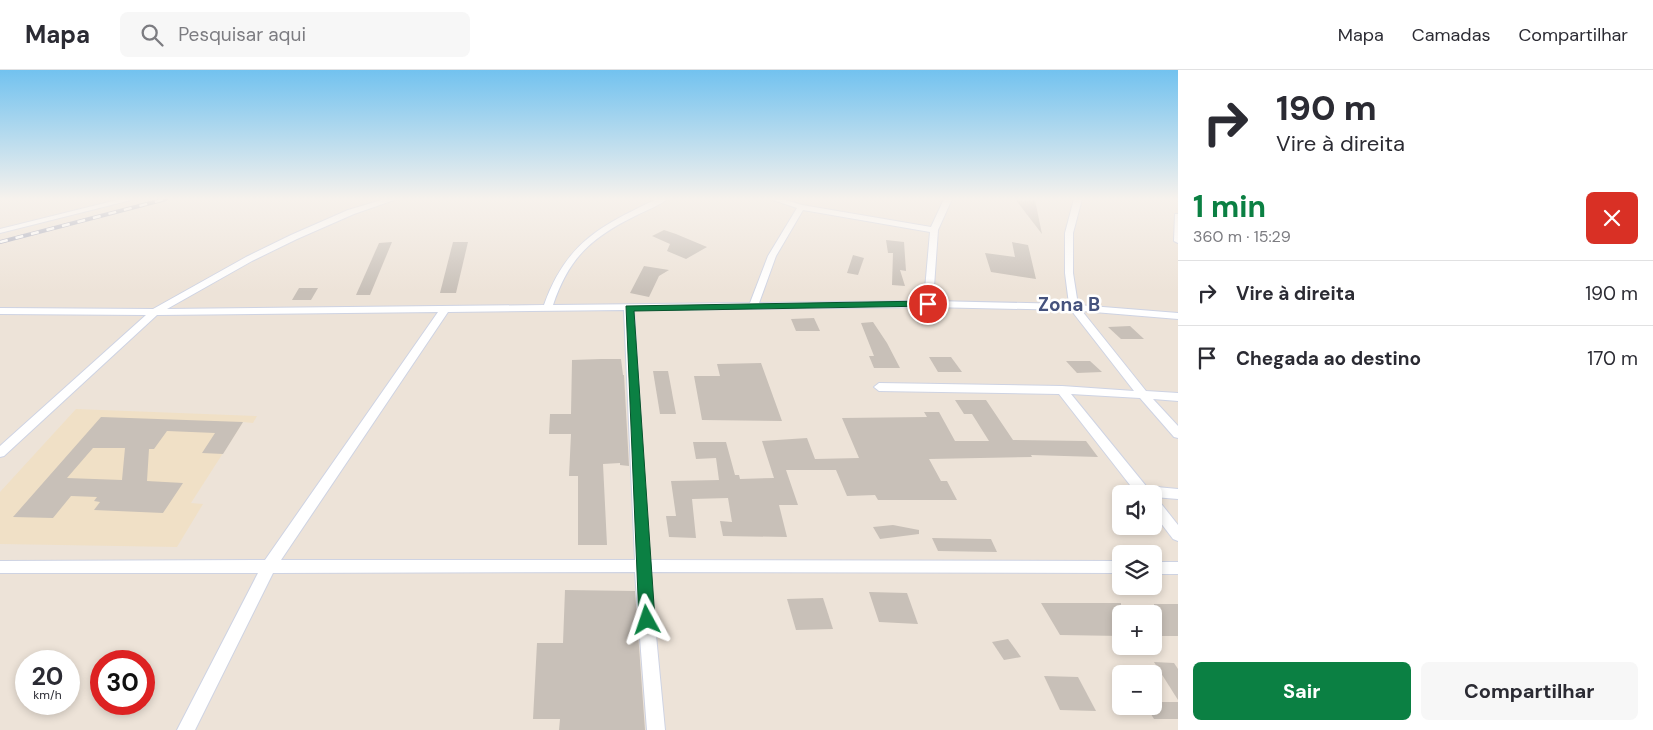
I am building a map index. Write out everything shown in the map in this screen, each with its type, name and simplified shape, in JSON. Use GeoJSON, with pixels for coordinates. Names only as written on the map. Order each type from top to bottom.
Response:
{"type":"FeatureCollection","features":[{"type":"Feature","properties":{"kind":"street"},"geometry":{"type":"LineString","coordinates":[[0,453],[155,312],[249,259],[309,230]]}},
{"type":"Feature","properties":{"kind":"street"},"geometry":{"type":"LineString","coordinates":[[547,309],[558,279],[568,262],[583,246],[606,230]]}},
{"type":"Feature","properties":{"kind":"street"},"geometry":{"type":"LineString","coordinates":[[753,307],[772,256],[787,230]]}},
{"type":"Feature","properties":{"kind":"street"},"geometry":{"type":"LineString","coordinates":[[928,304],[934,230]]}},
{"type":"Feature","properties":{"kind":"street"},"geometry":{"type":"LineString","coordinates":[[1070,230],[1070,273],[1074,307],[1143,395],[1178,434]]}},
{"type":"Feature","properties":{"kind":"street"},"geometry":{"type":"LineString","coordinates":[[0,310],[155,312],[928,304],[1074,307],[1178,316]]}},
{"type":"Feature","properties":{"kind":"street"},"geometry":{"type":"LineString","coordinates":[[629,308],[642,566],[656,730]]}},
{"type":"Feature","properties":{"kind":"street"},"geometry":{"type":"LineString","coordinates":[[186,730],[268,566],[444,310]]}},
{"type":"Feature","properties":{"kind":"street"},"geometry":{"type":"LineString","coordinates":[[879,387],[1062,390],[1178,397]]}},
{"type":"Feature","properties":{"kind":"street"},"geometry":{"type":"LineString","coordinates":[[1062,390],[1138,485]]}},
{"type":"Feature","properties":{"kind":"street"},"geometry":{"type":"LineString","coordinates":[[1162,494],[1178,494]]}},
{"type":"Feature","properties":{"kind":"street"},"geometry":{"type":"LineString","coordinates":[[1162,515],[1178,534]]}},
{"type":"Feature","properties":{"kind":"street"},"geometry":{"type":"LineString","coordinates":[[0,567],[1112,567]]}},
{"type":"Feature","properties":{"kind":"street"},"geometry":{"type":"LineString","coordinates":[[1162,568],[1178,568]]}},
{"type":"Feature","properties":{"kind":"shaded area"},"geometry":{"type":"Polygon","coordinates":[[[76,409],[257,416],[253,423],[243,422],[191,503],[203,504],[177,547],[0,544],[0,492],[76,409]]]}},
{"type":"Feature","properties":{"kind":"building"},"geometry":{"type":"Polygon","coordinates":[[[664,230],[707,247],[686,259],[667,251],[670,244],[652,236],[664,230]]]}},
{"type":"Feature","properties":{"kind":"building"},"geometry":{"type":"Polygon","coordinates":[[[886,240],[904,242],[906,271],[900,270],[905,286],[892,285],[893,253],[888,253],[886,240]]]}},
{"type":"Feature","properties":{"kind":"building"},"geometry":{"type":"Polygon","coordinates":[[[392,242],[370,295],[356,295],[379,243],[392,242]]]}},
{"type":"Feature","properties":{"kind":"building"},"geometry":{"type":"Polygon","coordinates":[[[453,242],[468,242],[456,293],[440,293],[453,242]]]}},
{"type":"Feature","properties":{"kind":"building"},"geometry":{"type":"Polygon","coordinates":[[[1012,242],[1028,245],[1036,279],[991,272],[985,253],[1015,257],[1012,242]]]}},
{"type":"Feature","properties":{"kind":"building"},"geometry":{"type":"Polygon","coordinates":[[[853,255],[864,258],[858,275],[847,273],[853,255]]]}},
{"type":"Feature","properties":{"kind":"building"},"geometry":{"type":"Polygon","coordinates":[[[644,266],[669,270],[659,276],[649,297],[630,293],[644,266]]]}},
{"type":"Feature","properties":{"kind":"building"},"geometry":{"type":"Polygon","coordinates":[[[299,288],[318,288],[311,300],[292,300],[299,288]]]}},
{"type":"Feature","properties":{"kind":"building"},"geometry":{"type":"Polygon","coordinates":[[[814,318],[820,331],[796,331],[791,319],[814,318]]]}},
{"type":"Feature","properties":{"kind":"building"},"geometry":{"type":"Polygon","coordinates":[[[873,322],[900,368],[874,368],[869,356],[874,356],[861,323],[873,322]]]}},
{"type":"Feature","properties":{"kind":"building"},"geometry":{"type":"Polygon","coordinates":[[[1130,326],[1144,339],[1121,339],[1108,327],[1130,326]]]}},
{"type":"Feature","properties":{"kind":"building"},"geometry":{"type":"Polygon","coordinates":[[[929,357],[951,357],[962,372],[938,372],[929,357]]]}},
{"type":"Feature","properties":{"kind":"building"},"geometry":{"type":"Polygon","coordinates":[[[621,359],[624,375],[629,466],[620,465],[620,463],[603,464],[607,545],[578,545],[578,476],[569,476],[571,434],[549,434],[550,414],[571,414],[572,360],[621,359]]]}},
{"type":"Feature","properties":{"kind":"building"},"geometry":{"type":"Polygon","coordinates":[[[1066,361],[1090,361],[1102,372],[1077,373],[1066,361]]]}},
{"type":"Feature","properties":{"kind":"building"},"geometry":{"type":"Polygon","coordinates":[[[761,363],[782,421],[702,420],[694,376],[720,376],[717,364],[761,363]]]}},
{"type":"Feature","properties":{"kind":"building"},"geometry":{"type":"Polygon","coordinates":[[[653,371],[668,371],[676,414],[660,414],[653,371]]]}},
{"type":"Feature","properties":{"kind":"building"},"geometry":{"type":"Polygon","coordinates":[[[955,400],[986,400],[1013,440],[1086,441],[1098,457],[1031,455],[1032,457],[929,459],[941,481],[947,481],[957,500],[878,500],[875,495],[847,496],[836,470],[786,470],[798,505],[779,505],[787,537],[723,536],[720,521],[732,522],[728,498],[692,499],[696,538],[669,537],[666,516],[676,516],[671,481],[719,480],[716,458],[696,459],[693,442],[726,442],[735,475],[739,475],[740,479],[774,478],[762,441],[807,438],[815,459],[859,458],[842,418],[927,417],[924,412],[939,412],[955,441],[989,441],[972,414],[964,414],[955,400]]]}},
{"type":"Feature","properties":{"kind":"building"},"geometry":{"type":"Polygon","coordinates":[[[101,417],[243,422],[223,454],[202,453],[215,433],[167,431],[154,449],[149,449],[147,481],[183,483],[163,513],[94,510],[100,502],[94,501],[97,497],[71,496],[53,518],[13,517],[101,417]],[[93,448],[67,478],[122,480],[125,448],[93,448]]]}},
{"type":"Feature","properties":{"kind":"building"},"geometry":{"type":"Polygon","coordinates":[[[893,525],[919,530],[919,534],[880,539],[873,527],[893,525]]]}},
{"type":"Feature","properties":{"kind":"building"},"geometry":{"type":"Polygon","coordinates":[[[932,538],[991,539],[997,552],[938,551],[932,538]]]}},
{"type":"Feature","properties":{"kind":"building"},"geometry":{"type":"Polygon","coordinates":[[[565,590],[635,591],[645,730],[559,730],[560,719],[533,719],[537,643],[563,643],[565,590]]]}},
{"type":"Feature","properties":{"kind":"building"},"geometry":{"type":"Polygon","coordinates":[[[869,592],[907,593],[918,624],[879,622],[869,592]]]}},
{"type":"Feature","properties":{"kind":"building"},"geometry":{"type":"Polygon","coordinates":[[[823,598],[833,629],[796,630],[787,599],[823,598]]]}},
{"type":"Feature","properties":{"kind":"building"},"geometry":{"type":"Polygon","coordinates":[[[1041,603],[1121,603],[1121,605],[1112,605],[1112,636],[1060,635],[1041,603]]]}},
{"type":"Feature","properties":{"kind":"building"},"geometry":{"type":"Polygon","coordinates":[[[1178,604],[1178,636],[1162,636],[1162,605],[1154,605],[1178,604]]]}},
{"type":"Feature","properties":{"kind":"building"},"geometry":{"type":"Polygon","coordinates":[[[1008,639],[1021,657],[1004,660],[992,642],[1008,639]]]}},
{"type":"Feature","properties":{"kind":"building"},"geometry":{"type":"Polygon","coordinates":[[[1154,662],[1174,663],[1178,669],[1178,700],[1162,675],[1162,665],[1156,665],[1154,662]]]}},
{"type":"Feature","properties":{"kind":"building"},"geometry":{"type":"Polygon","coordinates":[[[1044,676],[1078,677],[1096,711],[1060,710],[1044,676]]]}},
{"type":"Feature","properties":{"kind":"building"},"geometry":{"type":"Polygon","coordinates":[[[1162,702],[1178,702],[1178,719],[1154,719],[1152,715],[1162,715],[1162,702]]]}},
{"type":"Feature","properties":{"kind":"railway"},"geometry":{"type":"LineString","coordinates":[[0,242],[47,230]]}},
{"type":"Feature","properties":{"kind":"district","name":"Zona B"},"geometry":{"type":"Point","coordinates":[1069,304]}},
{"type":"Feature","properties":{"kind":"route"},"geometry":{"type":"LineString","coordinates":[[647,620],[642,566],[629,308],[928,304]]}}]}
